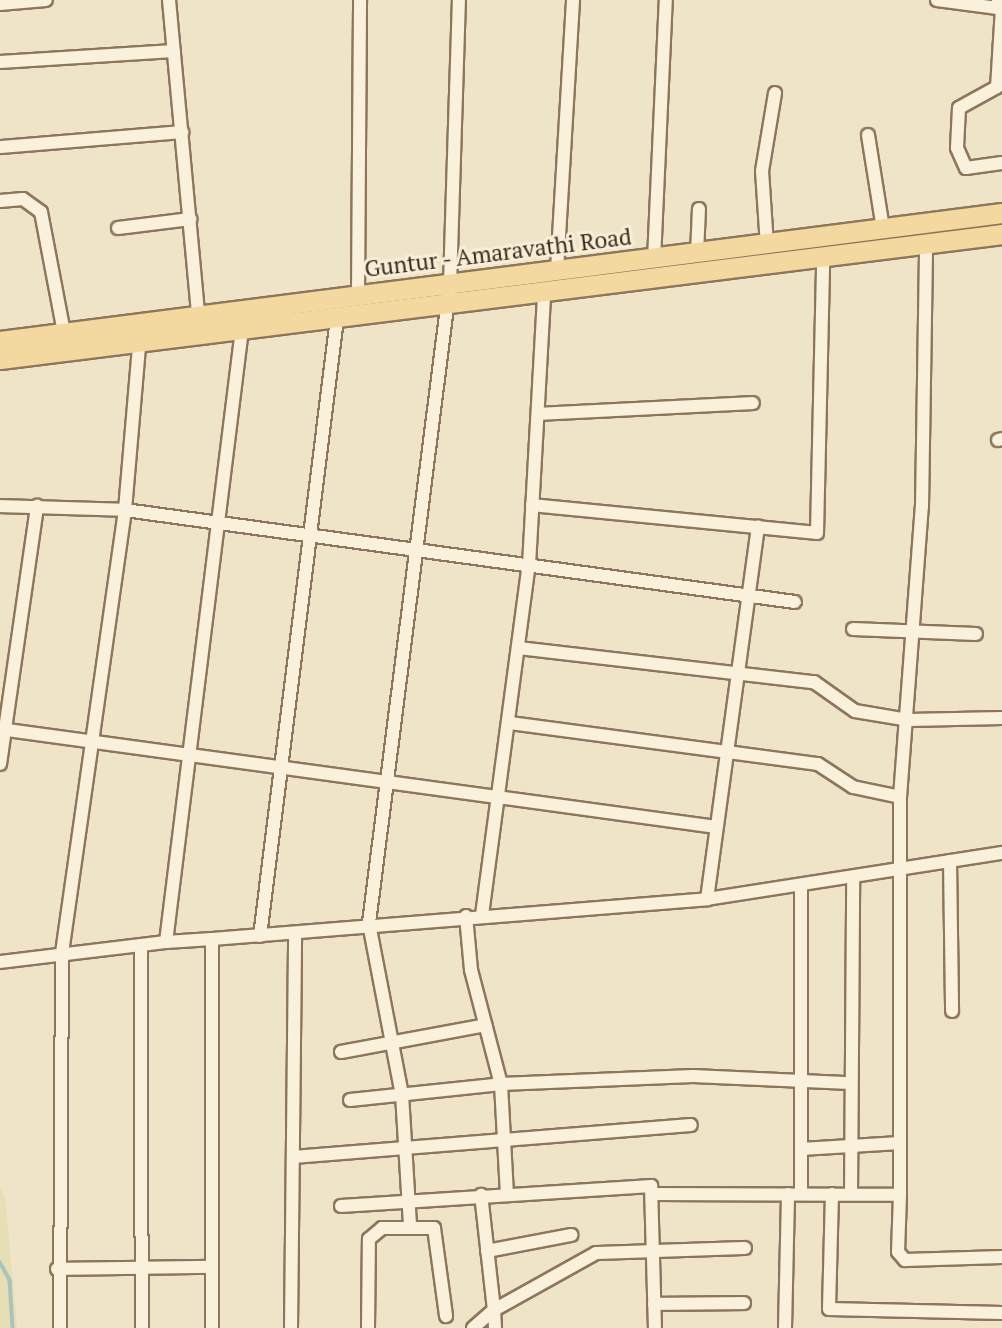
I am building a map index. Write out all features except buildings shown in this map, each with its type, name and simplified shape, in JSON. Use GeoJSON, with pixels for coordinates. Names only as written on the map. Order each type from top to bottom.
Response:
{"type":"FeatureCollection","features":[{"type":"Feature","properties":{"kind":"main road","name":"Guntur - Amaravathi Road"},"geometry":{"type":"LineString","coordinates":[[0,359],[141,332],[198,315],[767,246],[1002,213]]}},
{"type":"Feature","properties":{"kind":"main road","name":"Guntur - Amaravathi Road"},"geometry":{"type":"LineString","coordinates":[[0,341],[64,333],[243,329],[337,319],[544,296],[1002,234]]}},
{"type":"Feature","properties":{"kind":"street"},"geometry":{"type":"LineString","coordinates":[[0,4],[46,0]]}},
{"type":"Feature","properties":{"kind":"street"},"geometry":{"type":"LineString","coordinates":[[169,0],[198,315]]}},
{"type":"Feature","properties":{"kind":"street"},"geometry":{"type":"LineString","coordinates":[[358,294],[359,0]]}},
{"type":"Feature","properties":{"kind":"street"},"geometry":{"type":"LineString","coordinates":[[410,1224],[402,1095],[369,923],[389,784],[450,284],[459,0]]}},
{"type":"Feature","properties":{"kind":"street"},"geometry":{"type":"LineString","coordinates":[[557,270],[573,0]]}},
{"type":"Feature","properties":{"kind":"street"},"geometry":{"type":"LineString","coordinates":[[654,260],[666,0]]}},
{"type":"Feature","properties":{"kind":"street"},"geometry":{"type":"LineString","coordinates":[[937,0],[999,5],[997,87],[959,108],[957,148],[965,168],[1002,163]]}},
{"type":"Feature","properties":{"kind":"street"},"geometry":{"type":"LineString","coordinates":[[0,62],[174,51]]}},
{"type":"Feature","properties":{"kind":"street"},"geometry":{"type":"LineString","coordinates":[[767,246],[762,171],[775,93]]}},
{"type":"Feature","properties":{"kind":"street"},"geometry":{"type":"LineString","coordinates":[[0,147],[182,132]]}},
{"type":"Feature","properties":{"kind":"street"},"geometry":{"type":"LineString","coordinates":[[868,135],[883,229]]}},
{"type":"Feature","properties":{"kind":"street"},"geometry":{"type":"LineString","coordinates":[[0,201],[23,200],[41,212],[64,333]]}},
{"type":"Feature","properties":{"kind":"street"},"geometry":{"type":"LineString","coordinates":[[698,254],[699,209]]}},
{"type":"Feature","properties":{"kind":"street"},"geometry":{"type":"LineString","coordinates":[[118,228],[190,219]]}},
{"type":"Feature","properties":{"kind":"street"},"geometry":{"type":"LineString","coordinates":[[926,244],[914,632],[909,720],[900,797],[898,869],[901,1195],[898,1252],[905,1260],[1002,1256]]}},
{"type":"Feature","properties":{"kind":"street"},"geometry":{"type":"LineString","coordinates":[[533,505],[817,533],[823,260]]}},
{"type":"Feature","properties":{"kind":"street"},"geometry":{"type":"LineString","coordinates":[[482,915],[510,723],[529,565],[544,296]]}},
{"type":"Feature","properties":{"kind":"street"},"geometry":{"type":"LineString","coordinates":[[261,936],[337,319]]}},
{"type":"Feature","properties":{"kind":"street"},"geometry":{"type":"LineString","coordinates":[[166,942],[187,757],[243,329]]}},
{"type":"Feature","properties":{"kind":"street"},"geometry":{"type":"LineString","coordinates":[[60,1328],[57,1269],[62,953],[95,744],[125,510],[141,332]]}},
{"type":"Feature","properties":{"kind":"street"},"geometry":{"type":"LineString","coordinates":[[538,414],[752,403]]}},
{"type":"Feature","properties":{"kind":"street"},"geometry":{"type":"LineString","coordinates":[[0,506],[125,510],[795,602]]}},
{"type":"Feature","properties":{"kind":"street"},"geometry":{"type":"LineString","coordinates":[[0,764],[37,506]]}},
{"type":"Feature","properties":{"kind":"street"},"geometry":{"type":"LineString","coordinates":[[707,899],[758,526]]}},
{"type":"Feature","properties":{"kind":"street"},"geometry":{"type":"LineString","coordinates":[[853,629],[976,634]]}},
{"type":"Feature","properties":{"kind":"street"},"geometry":{"type":"LineString","coordinates":[[518,648],[814,682],[855,711],[909,720],[1002,718]]}},
{"type":"Feature","properties":{"kind":"street"},"geometry":{"type":"LineString","coordinates":[[510,723],[817,764],[853,786],[900,797]]}},
{"type":"Feature","properties":{"kind":"street"},"geometry":{"type":"LineString","coordinates":[[3,729],[187,757],[498,796],[716,827]]}},
{"type":"Feature","properties":{"kind":"street"},"geometry":{"type":"LineString","coordinates":[[0,962],[141,944],[295,933],[369,923],[707,899],[853,879],[898,869],[1002,853]]}},
{"type":"Feature","properties":{"kind":"street"},"geometry":{"type":"LineString","coordinates":[[950,861],[952,1011]]}},
{"type":"Feature","properties":{"kind":"street"},"geometry":{"type":"LineString","coordinates":[[850,1194],[853,879]]}},
{"type":"Feature","properties":{"kind":"street"},"geometry":{"type":"LineString","coordinates":[[785,1328],[794,1194],[801,1149],[801,885]]}},
{"type":"Feature","properties":{"kind":"street"},"geometry":{"type":"LineString","coordinates":[[466,916],[486,1025],[501,1084],[502,1141],[507,1194]]}},
{"type":"Feature","properties":{"kind":"street"},"geometry":{"type":"LineString","coordinates":[[291,1328],[295,933]]}},
{"type":"Feature","properties":{"kind":"street"},"geometry":{"type":"LineString","coordinates":[[212,939],[209,1267],[212,1328]]}},
{"type":"Feature","properties":{"kind":"street"},"geometry":{"type":"LineString","coordinates":[[141,944],[138,1268],[142,1328]]}},
{"type":"Feature","properties":{"kind":"street"},"geometry":{"type":"LineString","coordinates":[[341,1052],[486,1025]]}},
{"type":"Feature","properties":{"kind":"street"},"geometry":{"type":"LineString","coordinates":[[350,1100],[501,1084],[693,1076],[801,1084],[850,1083]]}},
{"type":"Feature","properties":{"kind":"street"},"geometry":{"type":"LineString","coordinates":[[293,1157],[691,1125]]}},
{"type":"Feature","properties":{"kind":"street"},"geometry":{"type":"LineString","coordinates":[[801,1149],[900,1143]]}},
{"type":"Feature","properties":{"kind":"street"},"geometry":{"type":"LineString","coordinates":[[341,1206],[644,1183],[654,1194],[655,1328]]}},
{"type":"Feature","properties":{"kind":"street"},"geometry":{"type":"LineString","coordinates":[[654,1194],[901,1195]]}},
{"type":"Feature","properties":{"kind":"street"},"geometry":{"type":"LineString","coordinates":[[832,1194],[829,1309],[1002,1313]]}},
{"type":"Feature","properties":{"kind":"street"},"geometry":{"type":"LineString","coordinates":[[481,1195],[495,1328]]}},
{"type":"Feature","properties":{"kind":"street"},"geometry":{"type":"LineString","coordinates":[[369,1328],[369,1239],[382,1228],[426,1224],[438,1237],[446,1316]]}},
{"type":"Feature","properties":{"kind":"street"},"geometry":{"type":"LineString","coordinates":[[487,1251],[571,1235]]}},
{"type":"Feature","properties":{"kind":"street"},"geometry":{"type":"LineString","coordinates":[[473,1328],[494,1310],[596,1253],[745,1248]]}},
{"type":"Feature","properties":{"kind":"street"},"geometry":{"type":"LineString","coordinates":[[57,1269],[209,1267]]}},
{"type":"Feature","properties":{"kind":"street"},"geometry":{"type":"LineString","coordinates":[[654,1304],[744,1303]]}},
{"type":"Feature","properties":{"kind":"shaded area"},"geometry":{"type":"Polygon","coordinates":[[[0,1186],[5,1197],[17,1328],[0,1328],[0,1186]]]}},
{"type":"Feature","properties":{"kind":"waterway"},"geometry":{"type":"LineString","coordinates":[[0,1262],[10,1280],[13,1328]]}}]}
